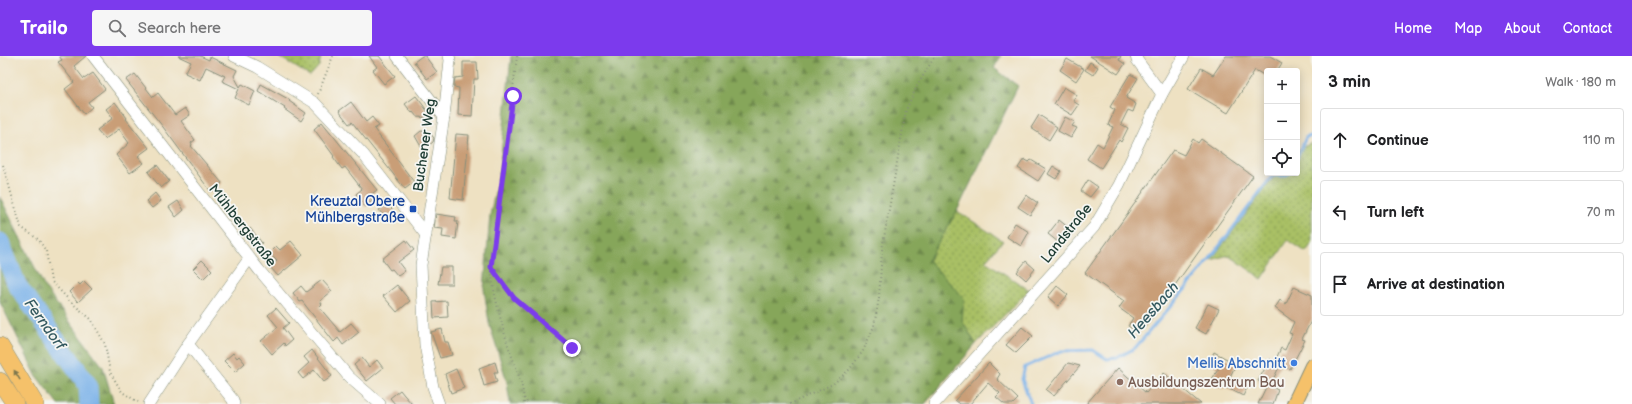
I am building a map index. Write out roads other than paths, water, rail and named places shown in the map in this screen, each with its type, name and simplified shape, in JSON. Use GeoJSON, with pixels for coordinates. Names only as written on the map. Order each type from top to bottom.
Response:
{"type":"FeatureCollection","features":[{"type":"Feature","properties":{"kind":"highway"},"geometry":{"type":"LineString","coordinates":[[0,346],[35,404]]}},
{"type":"Feature","properties":{"kind":"highway"},"geometry":{"type":"LineString","coordinates":[[0,381],[15,404]]}},
{"type":"Feature","properties":{"kind":"main road"},"geometry":{"type":"LineString","coordinates":[[1294,404],[1312,366]]}},
{"type":"Feature","properties":{"kind":"street","name":"Mühlbergstraße"},"geometry":{"type":"LineString","coordinates":[[93,56],[249,259],[349,377],[380,404]]}},
{"type":"Feature","properties":{"kind":"street"},"geometry":{"type":"LineString","coordinates":[[234,56],[257,67],[315,103],[363,154],[426,235]]}},
{"type":"Feature","properties":{"kind":"street"},"geometry":{"type":"LineString","coordinates":[[397,56],[444,117]]}},
{"type":"Feature","properties":{"kind":"street","name":"Buchener Weg"},"geometry":{"type":"LineString","coordinates":[[438,404],[433,387],[425,345],[421,265],[444,117],[450,60],[449,56]]}},
{"type":"Feature","properties":{"kind":"street"},"geometry":{"type":"LineString","coordinates":[[1136,56],[1137,60],[1162,94]]}},
{"type":"Feature","properties":{"kind":"street","name":"Landstraße"},"geometry":{"type":"LineString","coordinates":[[934,404],[1094,227],[1119,185],[1162,94],[1184,56]]}},
{"type":"Feature","properties":{"kind":"street"},"geometry":{"type":"LineString","coordinates":[[149,404],[188,344],[249,259]]}},
{"type":"Feature","properties":{"kind":"street"},"geometry":{"type":"LineString","coordinates":[[188,344],[233,400],[234,404]]}},
{"type":"Feature","properties":{"kind":"waterway","name":"Heesbach"},"geometry":{"type":"LineString","coordinates":[[1300,151],[1306,137],[1312,136]]}},
{"type":"Feature","properties":{"kind":"waterway","name":"Heesbach"},"geometry":{"type":"LineString","coordinates":[[1031,404],[1022,379],[1025,367],[1061,351],[1093,350],[1107,359],[1117,358],[1135,348],[1200,272],[1272,176]]}},
{"type":"Feature","properties":{"kind":"waterway","name":"Ferndorf"},"geometry":{"type":"LineString","coordinates":[[0,242],[17,285],[88,385],[89,404]]}},
{"type":"Feature","properties":{"kind":"place","name":"Kreuztal Obere Mühlbergstraße"},"geometry":{"type":"Point","coordinates":[413,209]}},
{"type":"Feature","properties":{"kind":"place","name":"Mellis Abschnitt"},"geometry":{"type":"Point","coordinates":[1294,363]}},
{"type":"Feature","properties":{"kind":"place","name":"Ausbildungszentrum Bau"},"geometry":{"type":"Point","coordinates":[1120,382]}}]}
